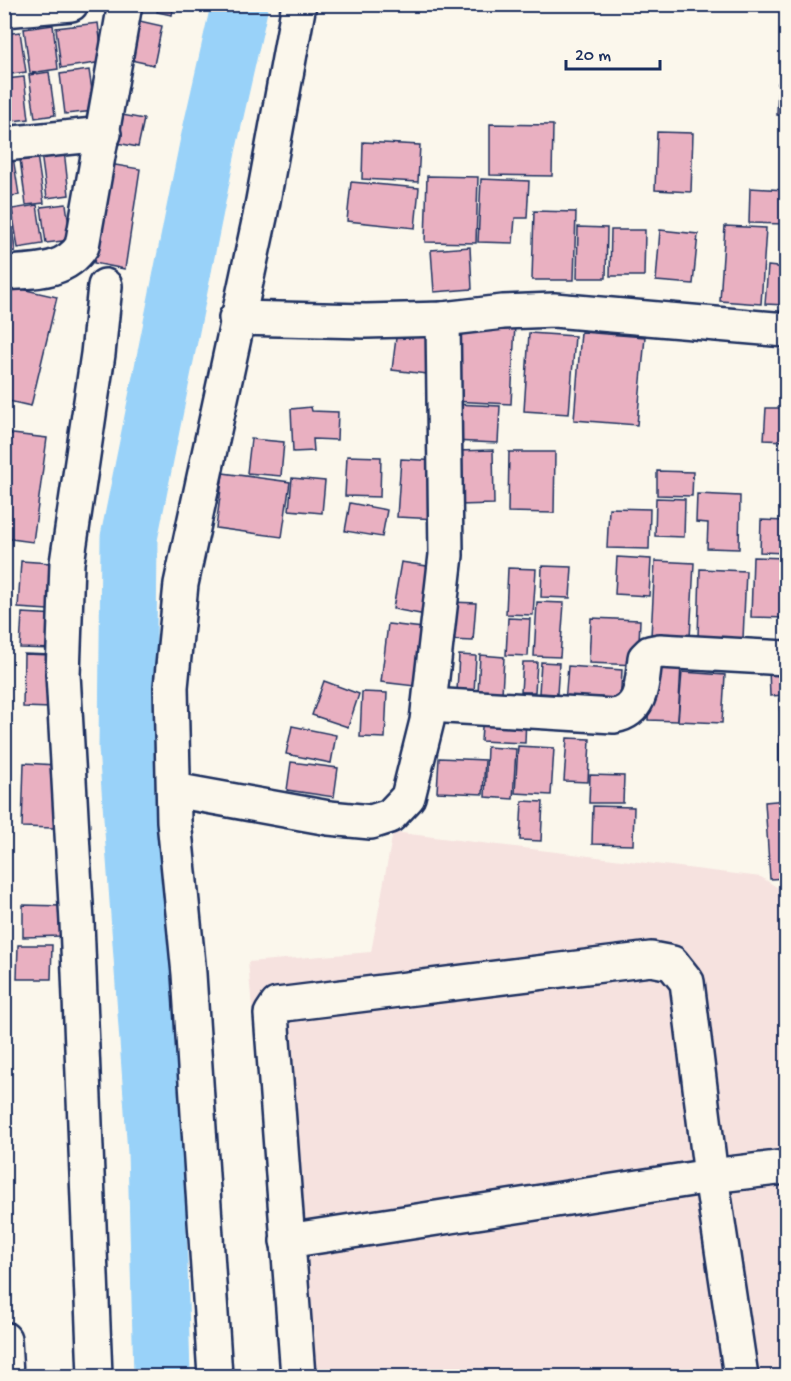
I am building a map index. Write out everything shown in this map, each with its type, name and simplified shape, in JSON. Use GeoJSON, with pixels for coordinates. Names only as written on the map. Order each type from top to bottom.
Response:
{"type":"FeatureCollection","features":[{"type":"Feature","properties":{"kind":"street"},"geometry":{"type":"LineString","coordinates":[[4,10],[71,4]]}},
{"type":"Feature","properties":{"kind":"street"},"geometry":{"type":"LineString","coordinates":[[4,273],[63,266],[75,258],[82,246],[104,134],[125,4]]}},
{"type":"Feature","properties":{"kind":"street"},"geometry":{"type":"LineString","coordinates":[[215,1377],[189,974],[174,821],[171,687],[176,622],[236,318],[260,217],[299,4]]}},
{"type":"Feature","properties":{"kind":"street"},"geometry":{"type":"LineString","coordinates":[[4,144],[104,134]]}},
{"type":"Feature","properties":{"kind":"street"},"geometry":{"type":"LineString","coordinates":[[95,1377],[76,911],[63,674],[68,552],[98,354],[105,286]]}},
{"type":"Feature","properties":{"kind":"street"},"geometry":{"type":"LineString","coordinates":[[236,318],[319,318],[366,321],[443,319],[503,312],[554,310],[786,330]]}},
{"type":"Feature","properties":{"kind":"street"},"geometry":{"type":"LineString","coordinates":[[174,790],[329,818],[371,822],[390,816],[408,797],[420,753],[429,705],[446,555],[443,319]]}},
{"type":"Feature","properties":{"kind":"street"},"geometry":{"type":"LineString","coordinates":[[429,705],[614,716],[631,710],[639,700],[645,658],[650,653],[660,651],[786,658]]}},
{"type":"Feature","properties":{"kind":"street"},"geometry":{"type":"LineString","coordinates":[[298,1377],[271,1014],[277,1005],[651,959],[672,963],[687,982],[711,1176],[741,1377]]}},
{"type":"Feature","properties":{"kind":"street"},"geometry":{"type":"LineString","coordinates":[[287,1241],[711,1176],[786,1167]]}},
{"type":"Feature","properties":{"kind":"street"},"geometry":{"type":"LineString","coordinates":[[4,1339],[6,1377]]}},
{"type":"Feature","properties":{"kind":"shaded area"},"geometry":{"type":"Polygon","coordinates":[[[393,832],[761,877],[786,893],[786,1376],[284,1376],[248,962],[371,952],[393,832]]]}},
{"type":"Feature","properties":{"kind":"building"},"geometry":{"type":"Polygon","coordinates":[[[159,4],[174,4],[172,15],[157,12],[159,4]]]}},
{"type":"Feature","properties":{"kind":"building"},"geometry":{"type":"Polygon","coordinates":[[[135,20],[162,26],[154,65],[126,59],[135,20]]]}},
{"type":"Feature","properties":{"kind":"building"},"geometry":{"type":"Polygon","coordinates":[[[98,23],[103,62],[61,68],[56,28],[98,23]]]}},
{"type":"Feature","properties":{"kind":"building"},"geometry":{"type":"Polygon","coordinates":[[[53,25],[58,69],[30,73],[24,29],[53,25]]]}},
{"type":"Feature","properties":{"kind":"building"},"geometry":{"type":"Polygon","coordinates":[[[20,32],[26,72],[4,75],[4,34],[20,32]]]}},
{"type":"Feature","properties":{"kind":"building"},"geometry":{"type":"Polygon","coordinates":[[[89,70],[95,111],[65,114],[60,74],[89,70]]]}},
{"type":"Feature","properties":{"kind":"building"},"geometry":{"type":"Polygon","coordinates":[[[49,72],[55,115],[35,118],[29,75],[49,72]]]}},
{"type":"Feature","properties":{"kind":"building"},"geometry":{"type":"Polygon","coordinates":[[[24,77],[29,119],[12,121],[6,79],[24,77]]]}},
{"type":"Feature","properties":{"kind":"building"},"geometry":{"type":"Polygon","coordinates":[[[778,83],[786,83],[786,116],[777,115],[778,83]]]}},
{"type":"Feature","properties":{"kind":"building"},"geometry":{"type":"Polygon","coordinates":[[[117,114],[144,119],[138,147],[112,142],[117,114]]]}},
{"type":"Feature","properties":{"kind":"building"},"geometry":{"type":"Polygon","coordinates":[[[490,124],[553,125],[552,176],[490,175],[490,124]]]}},
{"type":"Feature","properties":{"kind":"building"},"geometry":{"type":"Polygon","coordinates":[[[657,132],[693,133],[691,192],[655,190],[657,132]]]}},
{"type":"Feature","properties":{"kind":"building"},"geometry":{"type":"Polygon","coordinates":[[[363,142],[420,145],[418,182],[362,179],[363,142]]]}},
{"type":"Feature","properties":{"kind":"building"},"geometry":{"type":"Polygon","coordinates":[[[36,148],[44,203],[26,205],[19,151],[36,148]]]}},
{"type":"Feature","properties":{"kind":"building"},"geometry":{"type":"Polygon","coordinates":[[[64,150],[69,195],[47,198],[41,153],[64,150]]]}},
{"type":"Feature","properties":{"kind":"building"},"geometry":{"type":"Polygon","coordinates":[[[13,157],[19,195],[4,197],[4,158],[13,157]]]}},
{"type":"Feature","properties":{"kind":"building"},"geometry":{"type":"Polygon","coordinates":[[[109,164],[140,169],[125,269],[94,263],[109,164]]]}},
{"type":"Feature","properties":{"kind":"building"},"geometry":{"type":"Polygon","coordinates":[[[427,176],[478,177],[476,243],[425,242],[427,176]]]}},
{"type":"Feature","properties":{"kind":"building"},"geometry":{"type":"Polygon","coordinates":[[[481,179],[529,181],[527,218],[515,218],[513,243],[478,242],[481,179]]]}},
{"type":"Feature","properties":{"kind":"building"},"geometry":{"type":"Polygon","coordinates":[[[351,182],[419,188],[415,228],[347,221],[351,182]]]}},
{"type":"Feature","properties":{"kind":"building"},"geometry":{"type":"Polygon","coordinates":[[[750,188],[786,190],[786,224],[749,223],[750,188]]]}},
{"type":"Feature","properties":{"kind":"building"},"geometry":{"type":"Polygon","coordinates":[[[4,203],[9,203],[15,251],[4,252],[4,203]]]}},
{"type":"Feature","properties":{"kind":"building"},"geometry":{"type":"Polygon","coordinates":[[[66,204],[71,240],[46,243],[41,207],[66,204]]]}},
{"type":"Feature","properties":{"kind":"building"},"geometry":{"type":"Polygon","coordinates":[[[37,205],[43,244],[18,248],[12,209],[37,205]]]}},
{"type":"Feature","properties":{"kind":"building"},"geometry":{"type":"Polygon","coordinates":[[[534,211],[576,212],[574,280],[532,280],[534,211]]]}},
{"type":"Feature","properties":{"kind":"building"},"geometry":{"type":"Polygon","coordinates":[[[725,226],[766,228],[761,304],[720,301],[725,226]]]}},
{"type":"Feature","properties":{"kind":"building"},"geometry":{"type":"Polygon","coordinates":[[[578,227],[607,228],[606,278],[577,278],[578,227]]]}},
{"type":"Feature","properties":{"kind":"building"},"geometry":{"type":"Polygon","coordinates":[[[611,230],[645,230],[644,276],[610,276],[611,230]]]}},
{"type":"Feature","properties":{"kind":"building"},"geometry":{"type":"Polygon","coordinates":[[[660,230],[698,234],[693,284],[656,281],[660,230]]]}},
{"type":"Feature","properties":{"kind":"building"},"geometry":{"type":"Polygon","coordinates":[[[470,247],[472,289],[434,292],[431,250],[470,247]]]}},
{"type":"Feature","properties":{"kind":"building"},"geometry":{"type":"Polygon","coordinates":[[[768,266],[786,268],[786,305],[765,304],[768,266]]]}},
{"type":"Feature","properties":{"kind":"building"},"geometry":{"type":"Polygon","coordinates":[[[4,285],[57,297],[31,406],[4,400],[4,285]]]}},
{"type":"Feature","properties":{"kind":"building"},"geometry":{"type":"Polygon","coordinates":[[[456,321],[515,324],[511,404],[452,401],[456,321]]]}},
{"type":"Feature","properties":{"kind":"building"},"geometry":{"type":"Polygon","coordinates":[[[397,330],[441,335],[436,375],[392,370],[397,330]]]}},
{"type":"Feature","properties":{"kind":"building"},"geometry":{"type":"Polygon","coordinates":[[[581,332],[645,337],[637,425],[574,420],[581,332]]]}},
{"type":"Feature","properties":{"kind":"building"},"geometry":{"type":"Polygon","coordinates":[[[529,333],[575,336],[569,414],[524,411],[529,333]]]}},
{"type":"Feature","properties":{"kind":"building"},"geometry":{"type":"Polygon","coordinates":[[[453,404],[500,406],[498,443],[451,441],[453,404]]]}},
{"type":"Feature","properties":{"kind":"building"},"geometry":{"type":"Polygon","coordinates":[[[311,407],[312,411],[338,412],[337,440],[313,439],[314,451],[293,452],[291,409],[311,407]]]}},
{"type":"Feature","properties":{"kind":"building"},"geometry":{"type":"Polygon","coordinates":[[[766,408],[786,408],[786,441],[764,440],[766,408]]]}},
{"type":"Feature","properties":{"kind":"building"},"geometry":{"type":"Polygon","coordinates":[[[4,433],[47,438],[33,542],[4,538],[4,433]]]}},
{"type":"Feature","properties":{"kind":"building"},"geometry":{"type":"Polygon","coordinates":[[[251,439],[284,442],[281,476],[247,473],[251,439]]]}},
{"type":"Feature","properties":{"kind":"building"},"geometry":{"type":"Polygon","coordinates":[[[493,450],[494,504],[458,505],[457,451],[493,450]]]}},
{"type":"Feature","properties":{"kind":"building"},"geometry":{"type":"Polygon","coordinates":[[[509,452],[555,452],[554,513],[508,512],[509,452]]]}},
{"type":"Feature","properties":{"kind":"building"},"geometry":{"type":"Polygon","coordinates":[[[347,456],[381,457],[380,497],[345,496],[347,456]]]}},
{"type":"Feature","properties":{"kind":"building"},"geometry":{"type":"Polygon","coordinates":[[[401,459],[441,461],[438,519],[397,517],[401,459]]]}},
{"type":"Feature","properties":{"kind":"building"},"geometry":{"type":"Polygon","coordinates":[[[657,471],[693,472],[692,496],[657,495],[657,471]]]}},
{"type":"Feature","properties":{"kind":"building"},"geometry":{"type":"Polygon","coordinates":[[[223,473],[290,482],[282,537],[216,528],[223,473]]]}},
{"type":"Feature","properties":{"kind":"building"},"geometry":{"type":"Polygon","coordinates":[[[292,478],[325,481],[322,513],[289,510],[292,478]]]}},
{"type":"Feature","properties":{"kind":"building"},"geometry":{"type":"Polygon","coordinates":[[[697,494],[740,496],[739,549],[707,548],[708,523],[696,522],[697,494]]]}},
{"type":"Feature","properties":{"kind":"building"},"geometry":{"type":"Polygon","coordinates":[[[656,498],[685,499],[684,537],[655,536],[656,498]]]}},
{"type":"Feature","properties":{"kind":"building"},"geometry":{"type":"Polygon","coordinates":[[[350,503],[387,510],[382,537],[345,531],[350,503]]]}},
{"type":"Feature","properties":{"kind":"building"},"geometry":{"type":"Polygon","coordinates":[[[609,508],[650,509],[649,549],[607,548],[609,508]]]}},
{"type":"Feature","properties":{"kind":"building"},"geometry":{"type":"Polygon","coordinates":[[[761,520],[786,521],[786,553],[760,552],[761,520]]]}},
{"type":"Feature","properties":{"kind":"building"},"geometry":{"type":"Polygon","coordinates":[[[617,557],[651,559],[649,596],[615,594],[617,557]]]}},
{"type":"Feature","properties":{"kind":"building"},"geometry":{"type":"Polygon","coordinates":[[[753,557],[786,558],[786,618],[751,617],[753,557]]]}},
{"type":"Feature","properties":{"kind":"building"},"geometry":{"type":"Polygon","coordinates":[[[21,561],[50,563],[48,610],[18,608],[21,561]]]}},
{"type":"Feature","properties":{"kind":"building"},"geometry":{"type":"Polygon","coordinates":[[[655,561],[694,563],[690,638],[651,636],[655,561]]]}},
{"type":"Feature","properties":{"kind":"building"},"geometry":{"type":"Polygon","coordinates":[[[401,562],[433,567],[426,615],[393,609],[401,562]]]}},
{"type":"Feature","properties":{"kind":"building"},"geometry":{"type":"Polygon","coordinates":[[[542,566],[572,567],[570,598],[541,597],[542,566]]]}},
{"type":"Feature","properties":{"kind":"building"},"geometry":{"type":"Polygon","coordinates":[[[508,568],[536,569],[533,615],[506,614],[508,568]]]}},
{"type":"Feature","properties":{"kind":"building"},"geometry":{"type":"Polygon","coordinates":[[[700,569],[746,571],[743,639],[698,637],[700,569]]]}},
{"type":"Feature","properties":{"kind":"building"},"geometry":{"type":"Polygon","coordinates":[[[451,602],[476,603],[473,641],[449,640],[451,602]]]}},
{"type":"Feature","properties":{"kind":"building"},"geometry":{"type":"Polygon","coordinates":[[[537,602],[564,603],[560,657],[534,656],[537,602]]]}},
{"type":"Feature","properties":{"kind":"building"},"geometry":{"type":"Polygon","coordinates":[[[22,613],[58,615],[56,649],[20,648],[22,613]]]}},
{"type":"Feature","properties":{"kind":"building"},"geometry":{"type":"Polygon","coordinates":[[[508,618],[530,619],[528,656],[506,655],[508,618]]]}},
{"type":"Feature","properties":{"kind":"building"},"geometry":{"type":"Polygon","coordinates":[[[591,618],[640,620],[638,665],[589,663],[591,618]]]}},
{"type":"Feature","properties":{"kind":"building"},"geometry":{"type":"Polygon","coordinates":[[[388,624],[423,628],[415,686],[381,682],[388,624]]]}},
{"type":"Feature","properties":{"kind":"building"},"geometry":{"type":"Polygon","coordinates":[[[24,654],[52,655],[51,708],[23,707],[24,654]]]}},
{"type":"Feature","properties":{"kind":"building"},"geometry":{"type":"Polygon","coordinates":[[[459,655],[476,656],[474,693],[457,691],[459,655]]]}},
{"type":"Feature","properties":{"kind":"building"},"geometry":{"type":"Polygon","coordinates":[[[480,655],[504,657],[502,694],[478,693],[480,655]]]}},
{"type":"Feature","properties":{"kind":"building"},"geometry":{"type":"Polygon","coordinates":[[[523,662],[537,662],[535,692],[521,692],[523,662]]]}},
{"type":"Feature","properties":{"kind":"building"},"geometry":{"type":"Polygon","coordinates":[[[541,662],[559,663],[557,694],[539,693],[541,662]]]}},
{"type":"Feature","properties":{"kind":"building"},"geometry":{"type":"Polygon","coordinates":[[[650,663],[681,664],[678,721],[648,720],[650,663]]]}},
{"type":"Feature","properties":{"kind":"building"},"geometry":{"type":"Polygon","coordinates":[[[568,666],[622,670],[620,706],[565,703],[568,666]]]}},
{"type":"Feature","properties":{"kind":"building"},"geometry":{"type":"Polygon","coordinates":[[[786,667],[786,695],[770,696],[769,668],[786,667]]]}},
{"type":"Feature","properties":{"kind":"building"},"geometry":{"type":"Polygon","coordinates":[[[682,672],[725,675],[722,723],[678,721],[682,672]]]}},
{"type":"Feature","properties":{"kind":"building"},"geometry":{"type":"Polygon","coordinates":[[[324,681],[359,694],[348,727],[312,715],[324,681]]]}},
{"type":"Feature","properties":{"kind":"building"},"geometry":{"type":"Polygon","coordinates":[[[362,692],[387,693],[385,738],[360,737],[362,692]]]}},
{"type":"Feature","properties":{"kind":"building"},"geometry":{"type":"Polygon","coordinates":[[[779,699],[786,699],[786,733],[781,734],[779,699]]]}},
{"type":"Feature","properties":{"kind":"building"},"geometry":{"type":"Polygon","coordinates":[[[483,713],[526,715],[525,743],[481,741],[483,713]]]}},
{"type":"Feature","properties":{"kind":"building"},"geometry":{"type":"Polygon","coordinates":[[[292,726],[336,735],[331,763],[286,754],[292,726]]]}},
{"type":"Feature","properties":{"kind":"building"},"geometry":{"type":"Polygon","coordinates":[[[786,735],[786,763],[779,763],[779,736],[786,735]]]}},
{"type":"Feature","properties":{"kind":"building"},"geometry":{"type":"Polygon","coordinates":[[[567,738],[590,739],[588,782],[564,781],[567,738]]]}},
{"type":"Feature","properties":{"kind":"building"},"geometry":{"type":"Polygon","coordinates":[[[518,746],[554,748],[551,795],[515,793],[518,746]]]}},
{"type":"Feature","properties":{"kind":"building"},"geometry":{"type":"Polygon","coordinates":[[[487,747],[516,749],[513,799],[485,797],[487,747]]]}},
{"type":"Feature","properties":{"kind":"building"},"geometry":{"type":"Polygon","coordinates":[[[439,758],[485,760],[483,794],[437,792],[439,758]]]}},
{"type":"Feature","properties":{"kind":"building"},"geometry":{"type":"Polygon","coordinates":[[[291,762],[338,768],[334,797],[287,790],[291,762]]]}},
{"type":"Feature","properties":{"kind":"building"},"geometry":{"type":"Polygon","coordinates":[[[24,763],[56,765],[54,828],[22,827],[24,763]]]}},
{"type":"Feature","properties":{"kind":"building"},"geometry":{"type":"Polygon","coordinates":[[[590,775],[624,776],[623,803],[589,803],[590,775]]]}},
{"type":"Feature","properties":{"kind":"building"},"geometry":{"type":"Polygon","coordinates":[[[786,800],[786,878],[770,879],[765,802],[786,800]]]}},
{"type":"Feature","properties":{"kind":"building"},"geometry":{"type":"Polygon","coordinates":[[[522,801],[543,802],[541,841],[520,840],[522,801]]]}},
{"type":"Feature","properties":{"kind":"building"},"geometry":{"type":"Polygon","coordinates":[[[593,806],[634,807],[633,845],[592,844],[593,806]]]}},
{"type":"Feature","properties":{"kind":"building"},"geometry":{"type":"Polygon","coordinates":[[[23,905],[62,906],[62,936],[23,937],[23,905]]]}},
{"type":"Feature","properties":{"kind":"building"},"geometry":{"type":"Polygon","coordinates":[[[18,945],[52,945],[51,979],[17,979],[18,945]]]}},
{"type":"Feature","properties":{"kind":"waterway"},"geometry":{"type":"LineString","coordinates":[[162,1376],[156,1152],[127,747],[129,538],[208,145],[240,4]]}}]}
